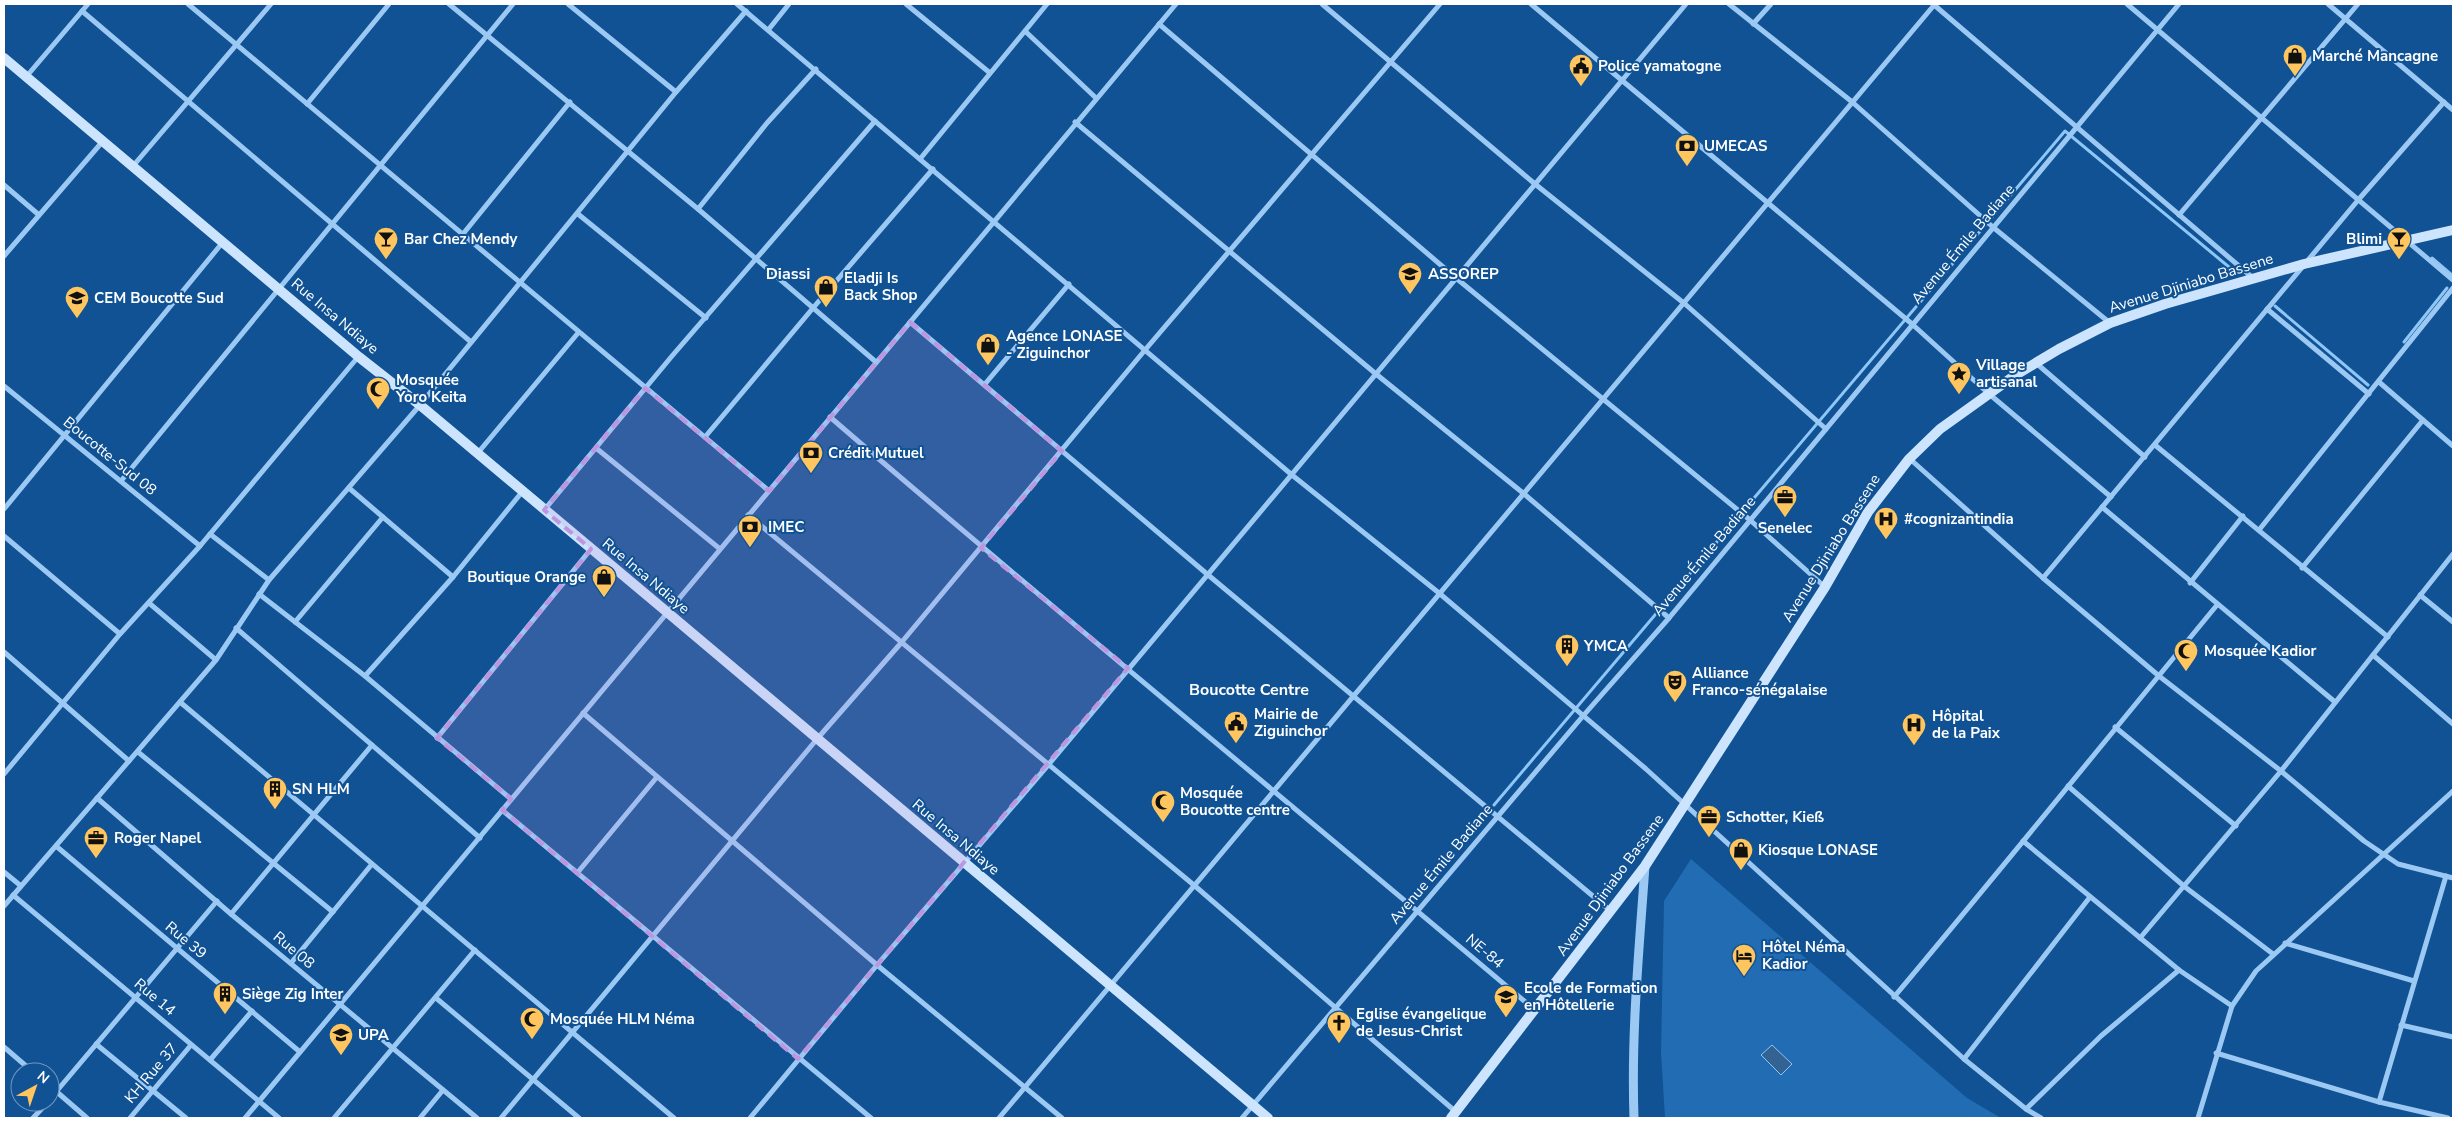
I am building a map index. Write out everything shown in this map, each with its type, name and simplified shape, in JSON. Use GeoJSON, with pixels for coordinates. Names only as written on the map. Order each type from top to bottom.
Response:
{"type":"FeatureCollection","features":[{"type":"Feature","properties":{"kind":"main road","name":"Rue Insa Ndiaye"},"geometry":{"type":"LineString","coordinates":[[4,58],[359,357],[420,405],[667,612],[1268,1118]]}},
{"type":"Feature","properties":{"kind":"main road","name":"Avenue Djiniabo Bassene"},"geometry":{"type":"LineString","coordinates":[[1453,1115],[1612,912],[1686,804],[1825,587],[1868,512],[1910,459],[1940,429],[1988,393],[2036,363],[2110,323],[2304,264],[2453,230]]}},
{"type":"Feature","properties":{"kind":"street"},"geometry":{"type":"LineString","coordinates":[[26,77],[88,4]]}},
{"type":"Feature","properties":{"kind":"street"},"geometry":{"type":"LineString","coordinates":[[188,4],[463,234],[578,333],[769,491]]}},
{"type":"Feature","properties":{"kind":"street"},"geometry":{"type":"LineString","coordinates":[[133,166],[271,4]]}},
{"type":"Feature","properties":{"kind":"street"},"geometry":{"type":"LineString","coordinates":[[307,104],[390,4]]}},
{"type":"Feature","properties":{"kind":"street"},"geometry":{"type":"LineString","coordinates":[[449,4],[486,36],[570,102],[876,362]]}},
{"type":"Feature","properties":{"kind":"street"},"geometry":{"type":"LineString","coordinates":[[121,481],[513,4]]}},
{"type":"Feature","properties":{"kind":"street"},"geometry":{"type":"LineString","coordinates":[[568,4],[676,92]]}},
{"type":"Feature","properties":{"kind":"street"},"geometry":{"type":"LineString","coordinates":[[737,4],[769,29],[1292,475],[1439,593],[1583,716],[1686,804],[1964,1059],[2026,1109],[2041,1118]]}},
{"type":"Feature","properties":{"kind":"street"},"geometry":{"type":"LineString","coordinates":[[769,29],[790,4]]}},
{"type":"Feature","properties":{"kind":"street"},"geometry":{"type":"LineString","coordinates":[[906,4],[990,73]]}},
{"type":"Feature","properties":{"kind":"street"},"geometry":{"type":"LineString","coordinates":[[920,159],[1047,4]]}},
{"type":"Feature","properties":{"kind":"street"},"geometry":{"type":"LineString","coordinates":[[245,1118],[1075,122],[1176,4]]}},
{"type":"Feature","properties":{"kind":"street"},"geometry":{"type":"LineString","coordinates":[[1322,4],[1535,184],[1685,304],[1826,429]]}},
{"type":"Feature","properties":{"kind":"street"},"geometry":{"type":"LineString","coordinates":[[501,1118],[817,739],[901,643],[1145,350],[1440,4]]}},
{"type":"Feature","properties":{"kind":"street"},"geometry":{"type":"LineString","coordinates":[[1531,4],[1624,80],[1912,324],[1988,393],[2111,496]]}},
{"type":"Feature","properties":{"kind":"street"},"geometry":{"type":"LineString","coordinates":[[750,1118],[1686,4]]}},
{"type":"Feature","properties":{"kind":"street"},"geometry":{"type":"LineString","coordinates":[[1729,4],[1851,101],[1994,228],[2110,323]]}},
{"type":"Feature","properties":{"kind":"street"},"geometry":{"type":"LineString","coordinates":[[1753,24],[1771,4]]}},
{"type":"Feature","properties":{"kind":"street"},"geometry":{"type":"LineString","coordinates":[[999,1118],[1112,986],[1603,398],[1685,304],[1851,101],[1934,4],[2254,278]]}},
{"type":"Feature","properties":{"kind":"street"},"geometry":{"type":"LineString","coordinates":[[2126,4],[2410,241],[2453,280]]}},
{"type":"Feature","properties":{"kind":"street","name":"Avenue Émile Badiane"},"geometry":{"type":"LineString","coordinates":[[1242,1118],[1583,716],[1669,618],[2179,4]]}},
{"type":"Feature","properties":{"kind":"street"},"geometry":{"type":"LineString","coordinates":[[2328,4],[2453,110]]}},
{"type":"Feature","properties":{"kind":"street"},"geometry":{"type":"LineString","coordinates":[[2179,214],[2358,4]]}},
{"type":"Feature","properties":{"kind":"street"},"geometry":{"type":"LineString","coordinates":[[82,11],[331,225],[471,342]]}},
{"type":"Feature","properties":{"kind":"street"},"geometry":{"type":"LineString","coordinates":[[4,906],[216,660],[269,580],[420,405],[676,92],[746,12]]}},
{"type":"Feature","properties":{"kind":"street"},"geometry":{"type":"LineString","coordinates":[[1159,24],[1456,278],[1750,520],[1825,587]]}},
{"type":"Feature","properties":{"kind":"street"},"geometry":{"type":"LineString","coordinates":[[1025,31],[1096,98]]}},
{"type":"Feature","properties":{"kind":"street"},"geometry":{"type":"LineString","coordinates":[[698,210],[767,123],[816,69]]}},
{"type":"Feature","properties":{"kind":"street"},"geometry":{"type":"LineString","coordinates":[[463,234],[570,102]]}},
{"type":"Feature","properties":{"kind":"street"},"geometry":{"type":"LineString","coordinates":[[2043,578],[2304,264],[2444,102]]}},
{"type":"Feature","properties":{"kind":"street"},"geometry":{"type":"LineString","coordinates":[[544,510],[645,388],[875,121]]}},
{"type":"Feature","properties":{"kind":"street"},"geometry":{"type":"LineString","coordinates":[[1075,122],[1376,374],[1523,493],[1669,618]]}},
{"type":"Feature","properties":{"kind":"street"},"geometry":{"type":"LineString","coordinates":[[4,256],[103,141]]}},
{"type":"Feature","properties":{"kind":"street"},"geometry":{"type":"LineString","coordinates":[[706,437],[813,308],[933,169]]}},
{"type":"Feature","properties":{"kind":"street"},"geometry":{"type":"LineString","coordinates":[[4,185],[39,215]]}},
{"type":"Feature","properties":{"kind":"street"},"geometry":{"type":"LineString","coordinates":[[578,214],[706,318]]}},
{"type":"Feature","properties":{"kind":"street"},"geometry":{"type":"LineString","coordinates":[[4,509],[223,242]]}},
{"type":"Feature","properties":{"kind":"street"},"geometry":{"type":"LineString","coordinates":[[985,384],[1069,284]]}},
{"type":"Feature","properties":{"kind":"street"},"geometry":{"type":"LineString","coordinates":[[2259,530],[2453,288]]}},
{"type":"Feature","properties":{"kind":"street"},"geometry":{"type":"LineString","coordinates":[[2267,309],[2369,394]]}},
{"type":"Feature","properties":{"kind":"street"},"geometry":{"type":"LineString","coordinates":[[910,322],[1207,574],[1354,695],[1496,818],[1612,912]]}},
{"type":"Feature","properties":{"kind":"street"},"geometry":{"type":"LineString","coordinates":[[477,454],[578,333]]}},
{"type":"Feature","properties":{"kind":"street"},"geometry":{"type":"LineString","coordinates":[[4,772],[120,634],[200,546],[359,357]]}},
{"type":"Feature","properties":{"kind":"street"},"geometry":{"type":"LineString","coordinates":[[2036,363],[2145,457]]}},
{"type":"Feature","properties":{"kind":"street"},"geometry":{"type":"LineString","coordinates":[[2379,382],[2453,446]]}},
{"type":"Feature","properties":{"kind":"street","name":"Boucotte-Sud 08"},"geometry":{"type":"LineString","coordinates":[[4,386],[200,546]]}},
{"type":"Feature","properties":{"kind":"street","name":"NE-84"},"geometry":{"type":"LineString","coordinates":[[830,417],[981,548],[1128,668],[1536,1011]]}},
{"type":"Feature","properties":{"kind":"street"},"geometry":{"type":"LineString","coordinates":[[2302,568],[2423,420]]}},
{"type":"Feature","properties":{"kind":"street"},"geometry":{"type":"LineString","coordinates":[[2155,445],[2388,637]]}},
{"type":"Feature","properties":{"kind":"street"},"geometry":{"type":"LineString","coordinates":[[596,448],[720,549]]}},
{"type":"Feature","properties":{"kind":"street"},"geometry":{"type":"LineString","coordinates":[[1910,459],[2043,578],[2158,676],[2281,772],[2382,855],[2408,868],[2453,878]]}},
{"type":"Feature","properties":{"kind":"street"},"geometry":{"type":"LineString","coordinates":[[349,488],[453,577]]}},
{"type":"Feature","properties":{"kind":"street"},"geometry":{"type":"LineString","coordinates":[[365,676],[453,577],[522,492]]}},
{"type":"Feature","properties":{"kind":"street"},"geometry":{"type":"LineString","coordinates":[[2102,508],[2335,702]]}},
{"type":"Feature","properties":{"kind":"street"},"geometry":{"type":"LineString","coordinates":[[748,516],[1195,886],[1336,1007],[1453,1115]]}},
{"type":"Feature","properties":{"kind":"street"},"geometry":{"type":"LineString","coordinates":[[2190,583],[2243,516]]}},
{"type":"Feature","properties":{"kind":"street"},"geometry":{"type":"LineString","coordinates":[[295,622],[383,517]]}},
{"type":"Feature","properties":{"kind":"street"},"geometry":{"type":"LineString","coordinates":[[210,534],[269,580]]}},
{"type":"Feature","properties":{"kind":"street"},"geometry":{"type":"LineString","coordinates":[[4,536],[120,634]]}},
{"type":"Feature","properties":{"kind":"street"},"geometry":{"type":"LineString","coordinates":[[437,738],[591,549]]}},
{"type":"Feature","properties":{"kind":"street"},"geometry":{"type":"LineString","coordinates":[[2140,938],[2281,772],[2453,554]]}},
{"type":"Feature","properties":{"kind":"street"},"geometry":{"type":"LineString","coordinates":[[258,594],[365,676],[512,799]]}},
{"type":"Feature","properties":{"kind":"street"},"geometry":{"type":"LineString","coordinates":[[2420,595],[2453,622]]}},
{"type":"Feature","properties":{"kind":"street"},"geometry":{"type":"LineString","coordinates":[[149,603],[216,660]]}},
{"type":"Feature","properties":{"kind":"street"},"geometry":{"type":"LineString","coordinates":[[1894,996],[1996,876],[2115,727],[2217,605]]}},
{"type":"Feature","properties":{"kind":"street"},"geometry":{"type":"LineString","coordinates":[[236,628],[480,838]]}},
{"type":"Feature","properties":{"kind":"street"},"geometry":{"type":"LineString","coordinates":[[4,652],[129,761]]}},
{"type":"Feature","properties":{"kind":"street"},"geometry":{"type":"LineString","coordinates":[[2373,655],[2453,724]]}},
{"type":"Feature","properties":{"kind":"street"},"geometry":{"type":"LineString","coordinates":[[180,702],[673,1118]]}},
{"type":"Feature","properties":{"kind":"street"},"geometry":{"type":"LineString","coordinates":[[583,713],[877,965],[1062,1118]]}},
{"type":"Feature","properties":{"kind":"street"},"geometry":{"type":"LineString","coordinates":[[2115,727],[2236,826]]}},
{"type":"Feature","properties":{"kind":"street"},"geometry":{"type":"LineString","coordinates":[[231,914],[372,745]]}},
{"type":"Feature","properties":{"kind":"street"},"geometry":{"type":"LineString","coordinates":[[138,752],[333,912]]}},
{"type":"Feature","properties":{"kind":"street"},"geometry":{"type":"LineString","coordinates":[[578,872],[657,776]]}},
{"type":"Feature","properties":{"kind":"street"},"geometry":{"type":"LineString","coordinates":[[2068,786],[2185,887],[2273,954]]}},
{"type":"Feature","properties":{"kind":"street"},"geometry":{"type":"LineString","coordinates":[[2198,1118],[2216,1053],[2232,1006],[2256,971],[2284,943],[2453,791]]}},
{"type":"Feature","properties":{"kind":"street","name":"Rue 08"},"geometry":{"type":"LineString","coordinates":[[97,798],[231,914],[477,1118]]}},
{"type":"Feature","properties":{"kind":"street"},"geometry":{"type":"LineString","coordinates":[[502,810],[871,1118]]}},
{"type":"Feature","properties":{"kind":"street"},"geometry":{"type":"LineString","coordinates":[[2023,841],[2179,970],[2232,1006]]}},
{"type":"Feature","properties":{"kind":"street","name":"Rue 39"},"geometry":{"type":"LineString","coordinates":[[56,846],[300,1052]]}},
{"type":"Feature","properties":{"kind":"street"},"geometry":{"type":"LineString","coordinates":[[291,963],[372,864]]}},
{"type":"Feature","properties":{"kind":"street"},"geometry":{"type":"LineString","coordinates":[[1634,1118],[1633,1017],[1644,866]]}},
{"type":"Feature","properties":{"kind":"street"},"geometry":{"type":"LineString","coordinates":[[4,872],[20,886]]}},
{"type":"Feature","properties":{"kind":"street"},"geometry":{"type":"LineString","coordinates":[[2380,1102],[2446,876]]}},
{"type":"Feature","properties":{"kind":"street","name":"Rue 14"},"geometry":{"type":"LineString","coordinates":[[13,895],[279,1118]]}},
{"type":"Feature","properties":{"kind":"street"},"geometry":{"type":"LineString","coordinates":[[1964,1059],[2090,897]]}},
{"type":"Feature","properties":{"kind":"street"},"geometry":{"type":"LineString","coordinates":[[60,1088],[135,996],[217,901]]}},
{"type":"Feature","properties":{"kind":"street"},"geometry":{"type":"LineString","coordinates":[[2284,943],[2414,981]]}},
{"type":"Feature","properties":{"kind":"street"},"geometry":{"type":"LineString","coordinates":[[334,1118],[475,950]]}},
{"type":"Feature","properties":{"kind":"street"},"geometry":{"type":"LineString","coordinates":[[2026,1109],[2101,1036],[2179,970]]}},
{"type":"Feature","properties":{"kind":"street"},"geometry":{"type":"LineString","coordinates":[[436,998],[580,1118]]}},
{"type":"Feature","properties":{"kind":"street"},"geometry":{"type":"LineString","coordinates":[[210,1060],[252,1011]]}},
{"type":"Feature","properties":{"kind":"street"},"geometry":{"type":"LineString","coordinates":[[2401,1025],[2453,1037]]}},
{"type":"Feature","properties":{"kind":"street"},"geometry":{"type":"LineString","coordinates":[[96,1044],[186,1118]]}},
{"type":"Feature","properties":{"kind":"street","name":"KH Rue 37"},"geometry":{"type":"LineString","coordinates":[[130,1118],[192,1045]]}},
{"type":"Feature","properties":{"kind":"street"},"geometry":{"type":"LineString","coordinates":[[4,1047],[21,1062]]}},
{"type":"Feature","properties":{"kind":"street"},"geometry":{"type":"LineString","coordinates":[[2216,1053],[2380,1102],[2448,1118]]}},
{"type":"Feature","properties":{"kind":"street"},"geometry":{"type":"LineString","coordinates":[[420,1118],[443,1090]]}},
{"type":"Feature","properties":{"kind":"street"},"geometry":{"type":"LineString","coordinates":[[60,1095],[87,1118]]}},
{"type":"Feature","properties":{"kind":"highlighted area"},"geometry":{"type":"Polygon","coordinates":[[[910,322],[1062,451],[981,548],[1128,668],[798,1059],[502,810],[511,799],[437,738],[591,549],[544,510],[645,388],[769,491],[910,322]]]}},
{"type":"Feature","properties":{"kind":"shaded area","name":"Hôtel Néma Kadior"},"geometry":{"type":"Polygon","coordinates":[[[1691,859],[1967,1098],[2001,1118],[1665,1118],[1661,1052],[1664,901],[1691,859]]]}},
{"type":"Feature","properties":{"kind":"shaded area"},"geometry":{"type":"Polygon","coordinates":[[[1772,1045],[1792,1064],[1781,1075],[1761,1055],[1772,1045]]]}},
{"type":"Feature","properties":{"kind":"waterway"},"geometry":{"type":"LineString","coordinates":[[1494,805],[2065,131],[2235,272]]}},
{"type":"Feature","properties":{"kind":"waterway"},"geometry":{"type":"LineString","coordinates":[[2432,258],[2453,276]]}},
{"type":"Feature","properties":{"kind":"waterway"},"geometry":{"type":"LineString","coordinates":[[2404,342],[2447,288]]}},
{"type":"Feature","properties":{"kind":"waterway"},"geometry":{"type":"LineString","coordinates":[[2275,306],[2368,385]]}},
{"type":"Feature","properties":{"kind":"place","name":"Marché Mancagne"},"geometry":{"type":"Point","coordinates":[2295,77]}},
{"type":"Feature","properties":{"kind":"place","name":"Police yamatogne"},"geometry":{"type":"Point","coordinates":[1581,87]}},
{"type":"Feature","properties":{"kind":"place","name":"UMECAS"},"geometry":{"type":"Point","coordinates":[1687,167]}},
{"type":"Feature","properties":{"kind":"place","name":"Bar Chez Mendy"},"geometry":{"type":"Point","coordinates":[386,260]}},
{"type":"Feature","properties":{"kind":"place","name":"Blimi"},"geometry":{"type":"Point","coordinates":[2399,260]}},
{"type":"Feature","properties":{"kind":"place","name":"ASSOREP"},"geometry":{"type":"Point","coordinates":[1410,295]}},
{"type":"Feature","properties":{"kind":"place","name":"Eladji Is Back Shop"},"geometry":{"type":"Point","coordinates":[826,308]}},
{"type":"Feature","properties":{"kind":"place","name":"CEM Boucotte Sud"},"geometry":{"type":"Point","coordinates":[77,319]}},
{"type":"Feature","properties":{"kind":"place","name":"Agence LONASE - Ziguinchor"},"geometry":{"type":"Point","coordinates":[988,366]}},
{"type":"Feature","properties":{"kind":"place","name":"Village artisanal"},"geometry":{"type":"Point","coordinates":[1959,395]}},
{"type":"Feature","properties":{"kind":"place","name":"Mosquée Yoro Keita"},"geometry":{"type":"Point","coordinates":[378,410]}},
{"type":"Feature","properties":{"kind":"place","name":"Crédit Mutuel"},"geometry":{"type":"Point","coordinates":[811,474]}},
{"type":"Feature","properties":{"kind":"place","name":"Senelec"},"geometry":{"type":"Point","coordinates":[1785,518]}},
{"type":"Feature","properties":{"kind":"place","name":"#cognizantindia"},"geometry":{"type":"Point","coordinates":[1886,540]}},
{"type":"Feature","properties":{"kind":"place","name":"IMEC"},"geometry":{"type":"Point","coordinates":[750,548]}},
{"type":"Feature","properties":{"kind":"place","name":"Boutique Orange"},"geometry":{"type":"Point","coordinates":[604,598]}},
{"type":"Feature","properties":{"kind":"place","name":"YMCA"},"geometry":{"type":"Point","coordinates":[1567,667]}},
{"type":"Feature","properties":{"kind":"place","name":"Mosquée Kadior"},"geometry":{"type":"Point","coordinates":[2186,672]}},
{"type":"Feature","properties":{"kind":"place","name":"Alliance Franco-sénégalaise"},"geometry":{"type":"Point","coordinates":[1675,703]}},
{"type":"Feature","properties":{"kind":"place","name":"Mairie de Ziguinchor"},"geometry":{"type":"Point","coordinates":[1236,744]}},
{"type":"Feature","properties":{"kind":"place","name":"Hôpital de la Paix"},"geometry":{"type":"Point","coordinates":[1914,746]}},
{"type":"Feature","properties":{"kind":"place","name":"SN HLM"},"geometry":{"type":"Point","coordinates":[275,810]}},
{"type":"Feature","properties":{"kind":"place","name":"Mosquée Boucotte centre"},"geometry":{"type":"Point","coordinates":[1163,823]}},
{"type":"Feature","properties":{"kind":"place","name":"Schotter, Kieß"},"geometry":{"type":"Point","coordinates":[1709,838]}},
{"type":"Feature","properties":{"kind":"place","name":"Roger Napel"},"geometry":{"type":"Point","coordinates":[96,859]}},
{"type":"Feature","properties":{"kind":"place","name":"Kiosque LONASE"},"geometry":{"type":"Point","coordinates":[1741,871]}},
{"type":"Feature","properties":{"kind":"place","name":"Hôtel Néma Kadior"},"geometry":{"type":"Point","coordinates":[1744,977]}},
{"type":"Feature","properties":{"kind":"place","name":"Siège Zig Inter"},"geometry":{"type":"Point","coordinates":[225,1015]}},
{"type":"Feature","properties":{"kind":"place","name":"Ecole de Formation en Hôtellerie"},"geometry":{"type":"Point","coordinates":[1506,1018]}},
{"type":"Feature","properties":{"kind":"place","name":"Mosquée HLM Néma"},"geometry":{"type":"Point","coordinates":[532,1040]}},
{"type":"Feature","properties":{"kind":"place","name":"Eglise évangelique de Jesus-Christ"},"geometry":{"type":"Point","coordinates":[1339,1044]}},
{"type":"Feature","properties":{"kind":"place","name":"UPA"},"geometry":{"type":"Point","coordinates":[341,1056]}},
{"type":"Feature","properties":{"kind":"district","name":"Diassi"},"geometry":{"type":"Point","coordinates":[788,273]}},
{"type":"Feature","properties":{"kind":"district","name":"Boucotte Centre"},"geometry":{"type":"Point","coordinates":[1249,689]}}]}
